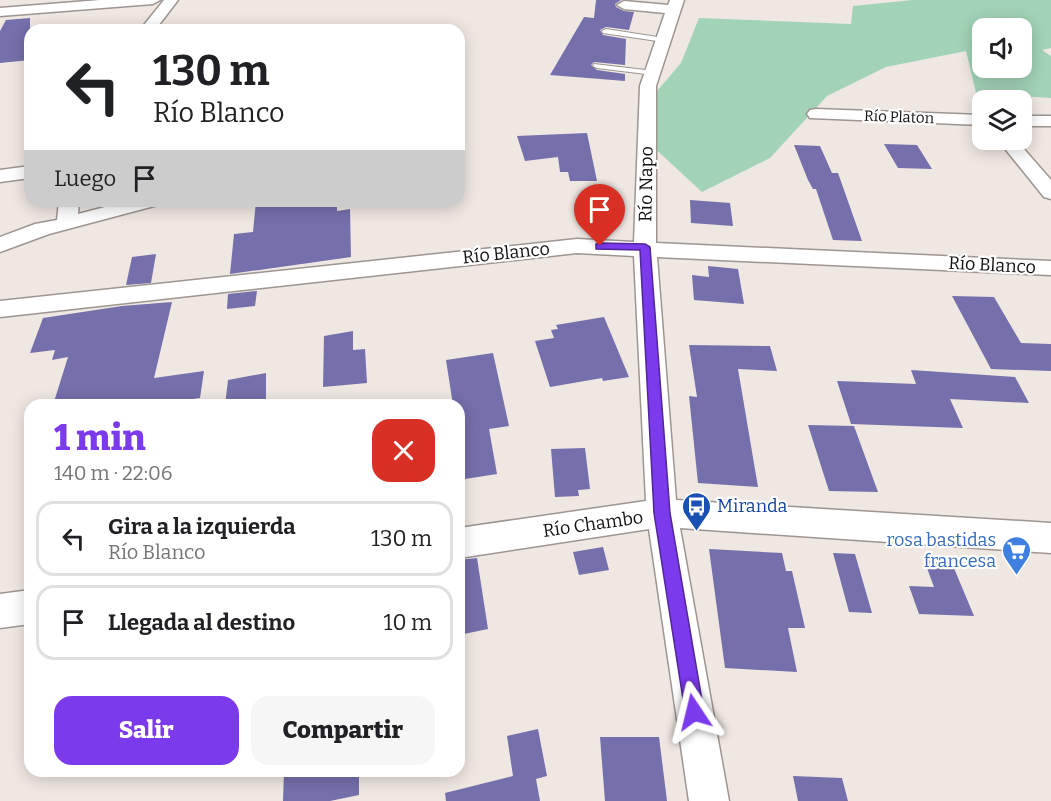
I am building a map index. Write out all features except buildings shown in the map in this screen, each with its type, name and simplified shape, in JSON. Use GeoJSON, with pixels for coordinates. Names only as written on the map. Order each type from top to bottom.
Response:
{"type":"FeatureCollection","features":[{"type":"Feature","properties":{"kind":"street"},"geometry":{"type":"LineString","coordinates":[[0,12],[153,0]]}},
{"type":"Feature","properties":{"kind":"street"},"geometry":{"type":"LineString","coordinates":[[152,24],[171,0]]}},
{"type":"Feature","properties":{"kind":"street"},"geometry":{"type":"LineString","coordinates":[[624,5],[676,5]]}},
{"type":"Feature","properties":{"kind":"street","name":"Río Napo"},"geometry":{"type":"LineString","coordinates":[[676,5],[648,86],[645,247],[662,513],[709,801]]}},
{"type":"Feature","properties":{"kind":"street","name":"Río Platon"},"geometry":{"type":"LineString","coordinates":[[816,114],[972,120]]}},
{"type":"Feature","properties":{"kind":"street"},"geometry":{"type":"LineString","coordinates":[[1032,121],[1051,121]]}},
{"type":"Feature","properties":{"kind":"street"},"geometry":{"type":"LineString","coordinates":[[1015,150],[1051,193]]}},
{"type":"Feature","properties":{"kind":"street"},"geometry":{"type":"LineString","coordinates":[[0,176],[24,173]]}},
{"type":"Feature","properties":{"kind":"street"},"geometry":{"type":"LineString","coordinates":[[67,224],[68,207]]}},
{"type":"Feature","properties":{"kind":"street"},"geometry":{"type":"LineString","coordinates":[[0,245],[43,229],[130,207]]}},
{"type":"Feature","properties":{"kind":"street","name":"Río Blanco"},"geometry":{"type":"LineString","coordinates":[[0,309],[577,246],[645,247],[1051,268]]}},
{"type":"Feature","properties":{"kind":"street","name":"Río Chambo"},"geometry":{"type":"LineString","coordinates":[[465,542],[662,513],[1051,538]]}},
{"type":"Feature","properties":{"kind":"street"},"geometry":{"type":"LineString","coordinates":[[0,611],[24,608]]}},
{"type":"Feature","properties":{"kind":"lane"},"geometry":{"type":"LineString","coordinates":[[606,31],[664,40]]}},
{"type":"Feature","properties":{"kind":"lane"},"geometry":{"type":"LineString","coordinates":[[597,66],[654,73]]}},
{"type":"Feature","properties":{"kind":"green space"},"geometry":{"type":"Polygon","coordinates":[[[913,0],[1051,0],[1051,48],[1042,50],[1051,56],[1051,98],[1032,97],[1032,90],[975,90],[972,78],[1032,78],[1032,18],[972,18],[972,76],[966,51],[886,67],[827,96],[770,158],[702,192],[637,132],[657,91],[681,63],[699,18],[851,24],[853,6],[913,0]]]}},
{"type":"Feature","properties":{"kind":"place","name":"Miranda"},"geometry":{"type":"Point","coordinates":[696,532]}},
{"type":"Feature","properties":{"kind":"place","name":"rosa bastidas francesa"},"geometry":{"type":"Point","coordinates":[1017,576]}},
{"type":"Feature","properties":{"kind":"route"},"geometry":{"type":"LineString","coordinates":[[600,246],[645,247],[662,513],[694,712]]}}]}
